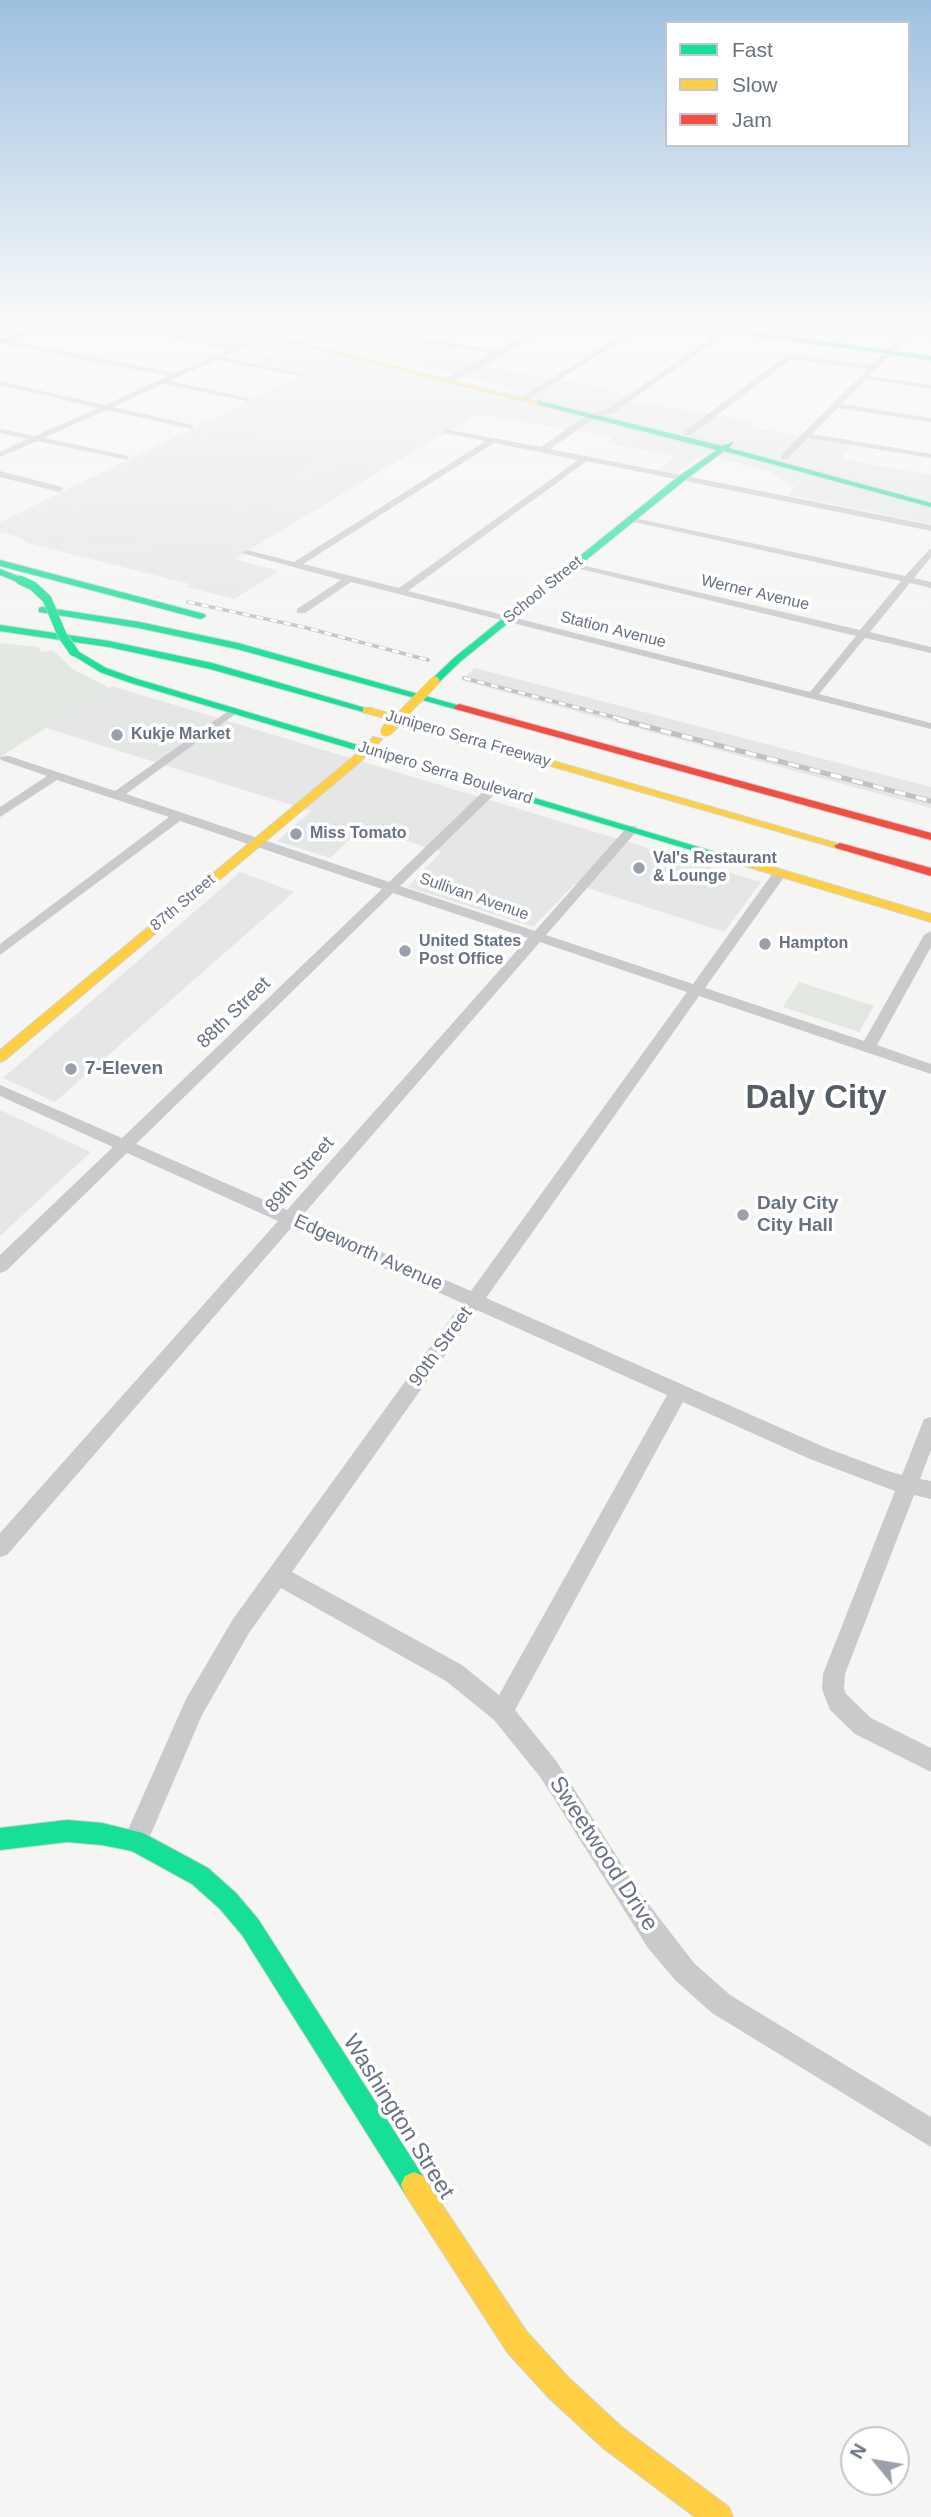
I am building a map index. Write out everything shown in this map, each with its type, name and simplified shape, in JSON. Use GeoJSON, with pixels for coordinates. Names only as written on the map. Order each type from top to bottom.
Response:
{"type":"FeatureCollection","features":[{"type":"Feature","properties":{"kind":"main road"},"geometry":{"type":"LineString","coordinates":[[691,437],[931,505]]}},
{"type":"Feature","properties":{"kind":"main road"},"geometry":{"type":"LineString","coordinates":[[701,437],[931,497]]}},
{"type":"Feature","properties":{"kind":"main road","name":"School Street"},"geometry":{"type":"LineString","coordinates":[[366,749],[458,659],[682,478],[726,446]]}},
{"type":"Feature","properties":{"kind":"main road"},"geometry":{"type":"LineString","coordinates":[[0,563],[217,621]]}},
{"type":"Feature","properties":{"kind":"main road","name":"Junipero Serra Boulevard"},"geometry":{"type":"LineString","coordinates":[[0,572],[33,586],[47,599],[62,635],[74,652],[82,659],[111,673],[931,918]]}},
{"type":"Feature","properties":{"kind":"main road","name":"Junipero Serra Freeway"},"geometry":{"type":"LineString","coordinates":[[26,608],[119,621],[198,637],[931,837]]}},
{"type":"Feature","properties":{"kind":"main road","name":"Junipero Serra Freeway"},"geometry":{"type":"LineString","coordinates":[[0,628],[110,644],[222,669],[930,872]]}},
{"type":"Feature","properties":{"kind":"main road"},"geometry":{"type":"LineString","coordinates":[[277,640],[356,666],[467,709]]}},
{"type":"Feature","properties":{"kind":"main road","name":"87th Street"},"geometry":{"type":"LineString","coordinates":[[0,1057],[366,749]]}},
{"type":"Feature","properties":{"kind":"main road"},"geometry":{"type":"LineString","coordinates":[[621,751],[931,822]]}},
{"type":"Feature","properties":{"kind":"main road","name":"Washington Street"},"geometry":{"type":"LineString","coordinates":[[0,1839],[67,1831],[102,1834],[135,1841],[168,1856],[200,1876],[228,1901],[250,1927],[517,2342],[559,2388],[613,2438],[719,2517]]}},
{"type":"Feature","properties":{"kind":"street"},"geometry":{"type":"LineString","coordinates":[[481,437],[931,528]]}},
{"type":"Feature","properties":{"kind":"street"},"geometry":{"type":"LineString","coordinates":[[543,450],[563,437]]}},
{"type":"Feature","properties":{"kind":"street"},"geometry":{"type":"LineString","coordinates":[[784,457],[804,437]]}},
{"type":"Feature","properties":{"kind":"street"},"geometry":{"type":"LineString","coordinates":[[821,437],[931,456]]}},
{"type":"Feature","properties":{"kind":"street"},"geometry":{"type":"LineString","coordinates":[[0,455],[37,438],[125,458]]}},
{"type":"Feature","properties":{"kind":"street"},"geometry":{"type":"LineString","coordinates":[[294,565],[493,440]]}},
{"type":"Feature","properties":{"kind":"street"},"geometry":{"type":"LineString","coordinates":[[400,592],[586,458]]}},
{"type":"Feature","properties":{"kind":"street"},"geometry":{"type":"LineString","coordinates":[[0,474],[59,489]]}},
{"type":"Feature","properties":{"kind":"street"},"geometry":{"type":"LineString","coordinates":[[630,520],[931,585]]}},
{"type":"Feature","properties":{"kind":"street"},"geometry":{"type":"LineString","coordinates":[[812,696],[931,551]]}},
{"type":"Feature","properties":{"kind":"street","name":"Station Avenue"},"geometry":{"type":"LineString","coordinates":[[247,553],[931,726]]}},
{"type":"Feature","properties":{"kind":"street","name":"Werner Avenue"},"geometry":{"type":"LineString","coordinates":[[573,566],[931,650]]}},
{"type":"Feature","properties":{"kind":"street"},"geometry":{"type":"LineString","coordinates":[[301,611],[349,579]]}},
{"type":"Feature","properties":{"kind":"street"},"geometry":{"type":"LineString","coordinates":[[117,795],[234,710]]}},
{"type":"Feature","properties":{"kind":"street","name":"Sullivan Avenue"},"geometry":{"type":"LineString","coordinates":[[5,758],[931,1069]]}},
{"type":"Feature","properties":{"kind":"street"},"geometry":{"type":"LineString","coordinates":[[0,813],[56,775]]}},
{"type":"Feature","properties":{"kind":"street","name":"88th Street"},"geometry":{"type":"LineString","coordinates":[[0,1266],[495,787]]}},
{"type":"Feature","properties":{"kind":"street"},"geometry":{"type":"LineString","coordinates":[[0,951],[178,816]]}},
{"type":"Feature","properties":{"kind":"street","name":"89th Street"},"geometry":{"type":"LineString","coordinates":[[0,1548],[632,828]]}},
{"type":"Feature","properties":{"kind":"street","name":"90th Street"},"geometry":{"type":"LineString","coordinates":[[135,1841],[194,1707],[215,1667],[780,873]]}},
{"type":"Feature","properties":{"kind":"street"},"geometry":{"type":"LineString","coordinates":[[868,1048],[931,935]]}},
{"type":"Feature","properties":{"kind":"street","name":"Edgeworth Avenue"},"geometry":{"type":"LineString","coordinates":[[0,1090],[826,1457],[907,1486],[931,1490]]}},
{"type":"Feature","properties":{"kind":"street"},"geometry":{"type":"LineString","coordinates":[[502,1712],[679,1392]]}},
{"type":"Feature","properties":{"kind":"street"},"geometry":{"type":"LineString","coordinates":[[931,1426],[834,1674],[833,1689],[838,1702],[863,1726],[931,1760]]}},
{"type":"Feature","properties":{"kind":"street","name":"Sweetwood Drive"},"geometry":{"type":"LineString","coordinates":[[278,1575],[454,1673],[502,1712],[549,1770],[631,1902],[685,1972],[721,2004],[931,2133]]}},
{"type":"Feature","properties":{"kind":"shaded area"},"geometry":{"type":"Polygon","coordinates":[[[174,437],[437,437],[234,559],[279,571],[234,599],[187,587],[190,584],[27,543],[19,537],[0,532],[0,522],[174,437]]]}},
{"type":"Feature","properties":{"kind":"shaded area"},"geometry":{"type":"Polygon","coordinates":[[[215,437],[247,437],[329,456],[251,491],[144,492],[105,486],[101,482],[145,456],[194,438],[205,441],[215,437]]]}},
{"type":"Feature","properties":{"kind":"shaded area"},"geometry":{"type":"Polygon","coordinates":[[[612,437],[809,437],[851,445],[842,459],[931,475],[931,524],[788,495],[795,487],[770,472],[703,454],[676,474],[658,470],[674,456],[606,443],[612,437]]]}},
{"type":"Feature","properties":{"kind":"shaded area"},"geometry":{"type":"Polygon","coordinates":[[[347,462],[377,469],[345,488],[315,481],[347,462]]]}},
{"type":"Feature","properties":{"kind":"shaded area"},"geometry":{"type":"Polygon","coordinates":[[[62,498],[275,501],[274,505],[266,506],[277,513],[280,519],[275,530],[264,536],[223,545],[60,543],[44,541],[28,533],[24,527],[29,517],[59,503],[62,498]],[[85,503],[48,512],[38,520],[38,528],[47,535],[65,538],[223,540],[256,533],[266,526],[268,520],[259,510],[237,505],[85,503]]]}},
{"type":"Feature","properties":{"kind":"shaded area"},"geometry":{"type":"Polygon","coordinates":[[[83,507],[235,509],[225,536],[67,535],[83,507]]]}},
{"type":"Feature","properties":{"kind":"shaded area"},"geometry":{"type":"Polygon","coordinates":[[[0,643],[38,647],[41,652],[53,650],[71,668],[109,688],[0,757],[0,643]]]}},
{"type":"Feature","properties":{"kind":"shaded area"},"geometry":{"type":"Polygon","coordinates":[[[475,668],[931,787],[931,808],[460,680],[475,668]]]}},
{"type":"Feature","properties":{"kind":"shaded area"},"geometry":{"type":"Polygon","coordinates":[[[112,686],[761,882],[724,932],[575,884],[533,927],[408,887],[441,852],[363,827],[330,858],[277,841],[311,811],[46,728],[112,686]]]}},
{"type":"Feature","properties":{"kind":"shaded area"},"geometry":{"type":"Polygon","coordinates":[[[240,872],[294,892],[55,1102],[3,1078],[240,872]]]}},
{"type":"Feature","properties":{"kind":"shaded area"},"geometry":{"type":"Polygon","coordinates":[[[799,982],[874,1006],[859,1032],[783,1007],[799,982]]]}},
{"type":"Feature","properties":{"kind":"shaded area"},"geometry":{"type":"Polygon","coordinates":[[[0,1110],[91,1152],[0,1236],[0,1110]]]}},
{"type":"Feature","properties":{"kind":"railway"},"geometry":{"type":"LineString","coordinates":[[188,602],[303,627],[428,660]]}},
{"type":"Feature","properties":{"kind":"railway"},"geometry":{"type":"LineString","coordinates":[[464,678],[625,720]]}},
{"type":"Feature","properties":{"kind":"railway"},"geometry":{"type":"LineString","coordinates":[[618,719],[931,801]]}},
{"type":"Feature","properties":{"kind":"traffic: fast"},"geometry":{"type":"LineString","coordinates":[[677,437],[804,469],[931,505]]}},
{"type":"Feature","properties":{"kind":"traffic: fast"},"geometry":{"type":"LineString","coordinates":[[435,681],[458,659],[682,478],[730,444]]}},
{"type":"Feature","properties":{"kind":"traffic: fast"},"geometry":{"type":"LineString","coordinates":[[0,563],[201,616]]}},
{"type":"Feature","properties":{"kind":"traffic: fast"},"geometry":{"type":"LineString","coordinates":[[0,572],[20,580]]}},
{"type":"Feature","properties":{"kind":"traffic: fast"},"geometry":{"type":"LineString","coordinates":[[20,580],[33,586],[47,599],[62,635],[74,652]]}},
{"type":"Feature","properties":{"kind":"traffic: fast"},"geometry":{"type":"LineString","coordinates":[[42,610],[139,625],[238,646],[459,707]]}},
{"type":"Feature","properties":{"kind":"traffic: fast"},"geometry":{"type":"LineString","coordinates":[[0,628],[109,644],[212,666],[367,710]]}},
{"type":"Feature","properties":{"kind":"traffic: fast"},"geometry":{"type":"LineString","coordinates":[[74,652],[103,670],[134,681],[749,864]]}},
{"type":"Feature","properties":{"kind":"traffic: fast"},"geometry":{"type":"LineString","coordinates":[[0,1839],[67,1831],[102,1834],[135,1841],[200,1876],[228,1901],[250,1927],[414,2185]]}},
{"type":"Feature","properties":{"kind":"traffic: slow"},"geometry":{"type":"LineString","coordinates":[[386,731],[435,681]]}},
{"type":"Feature","properties":{"kind":"traffic: slow"},"geometry":{"type":"LineString","coordinates":[[367,710],[840,846]]}},
{"type":"Feature","properties":{"kind":"traffic: slow"},"geometry":{"type":"LineString","coordinates":[[0,1057],[357,759],[377,739]]}},
{"type":"Feature","properties":{"kind":"traffic: slow"},"geometry":{"type":"LineString","coordinates":[[749,864],[931,918]]}},
{"type":"Feature","properties":{"kind":"traffic: slow"},"geometry":{"type":"LineString","coordinates":[[414,2185],[517,2342],[559,2388],[613,2438],[719,2517]]}},
{"type":"Feature","properties":{"kind":"traffic: jam"},"geometry":{"type":"LineString","coordinates":[[459,707],[931,837]]}},
{"type":"Feature","properties":{"kind":"traffic: jam"},"geometry":{"type":"LineString","coordinates":[[840,846],[931,872]]}},
{"type":"Feature","properties":{"kind":"place","name":"Kukje Market"},"geometry":{"type":"Point","coordinates":[117,735]}},
{"type":"Feature","properties":{"kind":"place","name":"Miss Tomato"},"geometry":{"type":"Point","coordinates":[296,834]}},
{"type":"Feature","properties":{"kind":"place","name":"Val's Restaurant & Lounge"},"geometry":{"type":"Point","coordinates":[639,868]}},
{"type":"Feature","properties":{"kind":"place","name":"Hampton"},"geometry":{"type":"Point","coordinates":[765,944]}},
{"type":"Feature","properties":{"kind":"place","name":"United States Post Office"},"geometry":{"type":"Point","coordinates":[405,951]}},
{"type":"Feature","properties":{"kind":"place","name":"7-Eleven"},"geometry":{"type":"Point","coordinates":[71,1069]}},
{"type":"Feature","properties":{"kind":"place","name":"Daly City City Hall"},"geometry":{"type":"Point","coordinates":[743,1215]}},
{"type":"Feature","properties":{"kind":"district","name":"Daly City"},"geometry":{"type":"Point","coordinates":[816,1099]}}]}
